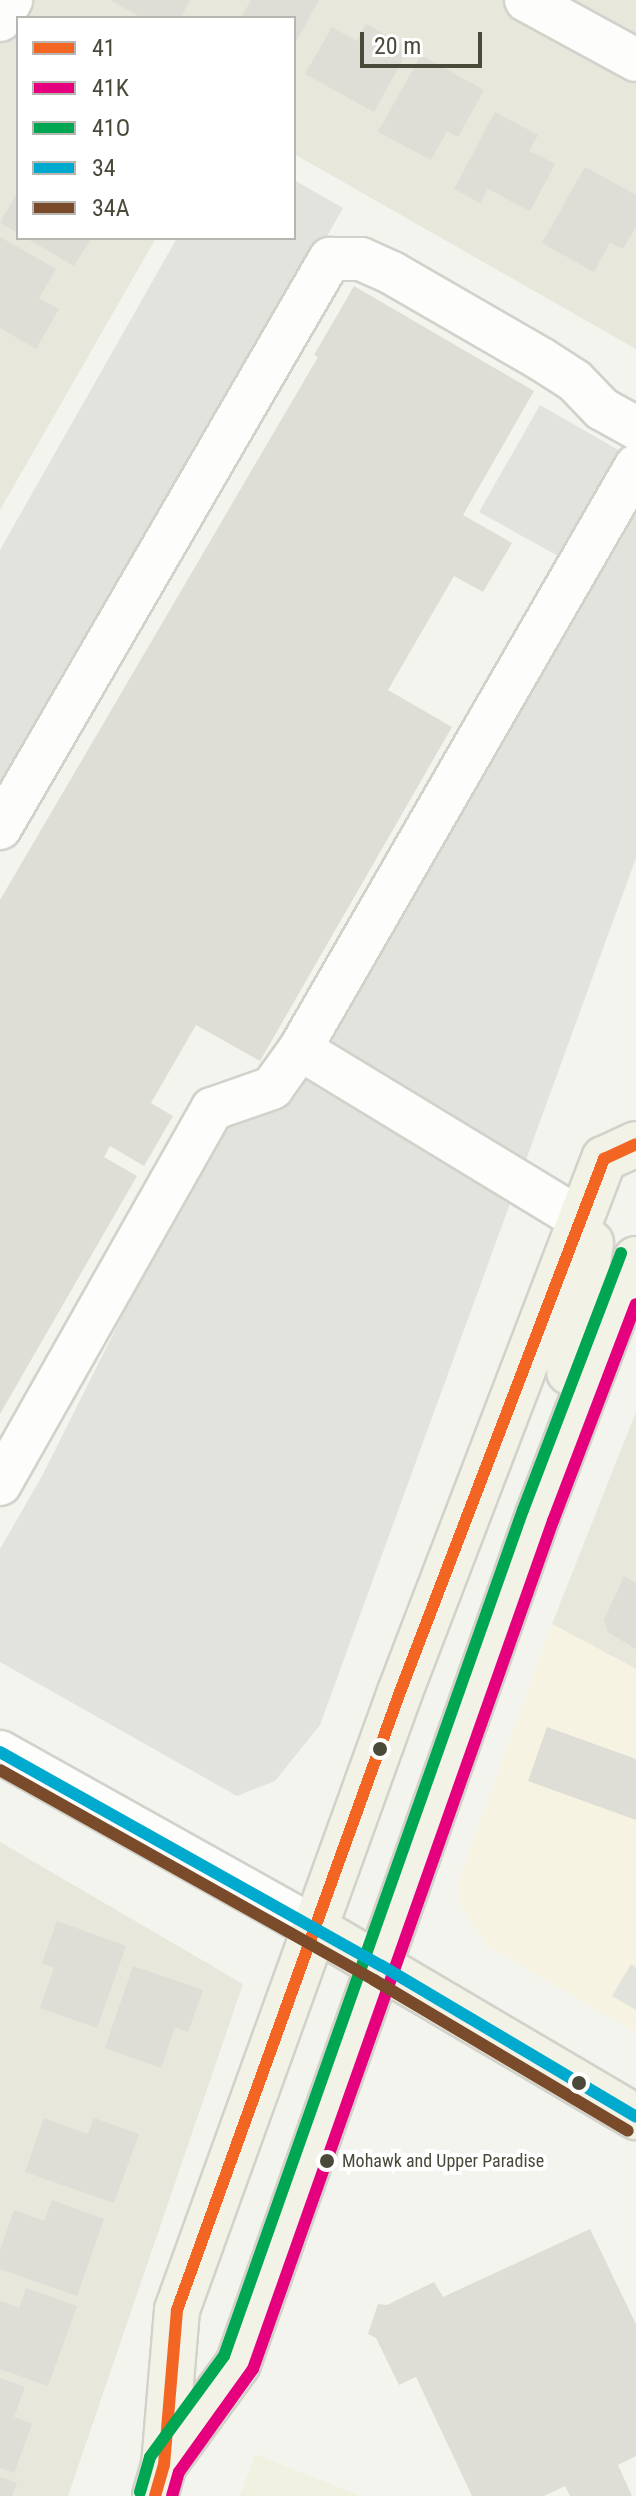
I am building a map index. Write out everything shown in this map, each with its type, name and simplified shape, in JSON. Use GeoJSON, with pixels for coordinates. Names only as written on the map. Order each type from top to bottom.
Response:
{"type":"FeatureCollection","features":[{"type":"Feature","properties":{"kind":"main road"},"geometry":{"type":"LineString","coordinates":[[160,2480],[177,2310],[315,1928],[580,1219],[604,1159],[636,1144]]}},
{"type":"Feature","properties":{"kind":"main road"},"geometry":{"type":"LineString","coordinates":[[538,1515],[584,1303],[591,1241],[580,1219]]}},
{"type":"Feature","properties":{"kind":"main road"},"geometry":{"type":"LineString","coordinates":[[160,2480],[238,2364],[382,1966],[538,1515],[636,1259]]}},
{"type":"Feature","properties":{"kind":"main road"},"geometry":{"type":"LineString","coordinates":[[315,1928],[636,2117]]}},
{"type":"Feature","properties":{"kind":"street"},"geometry":{"type":"LineString","coordinates":[[0,20],[11,0]]}},
{"type":"Feature","properties":{"kind":"street"},"geometry":{"type":"LineString","coordinates":[[526,0],[636,60]]}},
{"type":"Feature","properties":{"kind":"street"},"geometry":{"type":"LineString","coordinates":[[0,828],[330,259],[361,259],[392,273],[541,359],[575,381],[602,409],[636,428]]}},
{"type":"Feature","properties":{"kind":"street"},"geometry":{"type":"LineString","coordinates":[[0,1484],[212,1109],[272,1088],[300,1049],[636,466]]}},
{"type":"Feature","properties":{"kind":"street"},"geometry":{"type":"LineString","coordinates":[[300,1049],[580,1219]]}},
{"type":"Feature","properties":{"kind":"street"},"geometry":{"type":"LineString","coordinates":[[0,1752],[315,1928]]}},
{"type":"Feature","properties":{"kind":"shaded area"},"geometry":{"type":"Polygon","coordinates":[[[0,0],[636,0],[636,349],[296,155],[296,16],[16,16],[16,240],[155,240],[0,510],[0,0]]]}},
{"type":"Feature","properties":{"kind":"shaded area"},"geometry":{"type":"Polygon","coordinates":[[[296,181],[343,208],[0,815],[0,550],[176,240],[296,240],[296,181]]]}},
{"type":"Feature","properties":{"kind":"shaded area"},"geometry":{"type":"Polygon","coordinates":[[[540,405],[636,460],[636,858],[320,1725],[275,1781],[237,1796],[0,1662],[0,1549],[42,1476],[220,1121],[271,1074],[576,566],[479,512],[540,405]]]}},
{"type":"Feature","properties":{"kind":"shaded area"},"geometry":{"type":"Polygon","coordinates":[[[636,1412],[636,1669],[552,1624],[636,1412]]]}},
{"type":"Feature","properties":{"kind":"shaded area"},"geometry":{"type":"Polygon","coordinates":[[[552,1624],[636,1669],[636,2033],[485,1944],[460,1905],[458,1882],[552,1624]]]}},
{"type":"Feature","properties":{"kind":"shaded area"},"geometry":{"type":"Polygon","coordinates":[[[0,1842],[243,1984],[68,2496],[0,2496],[0,1842]]]}},
{"type":"Feature","properties":{"kind":"shaded area"},"geometry":{"type":"Polygon","coordinates":[[[631,1964],[636,1967],[636,2010],[612,1996],[631,1964]]]}},
{"type":"Feature","properties":{"kind":"shaded area"},"geometry":{"type":"Polygon","coordinates":[[[255,2454],[361,2496],[240,2496],[255,2454]]]}},
{"type":"Feature","properties":{"kind":"building"},"geometry":{"type":"Polygon","coordinates":[[[110,0],[190,0],[181,16],[138,16],[110,0]]]}},
{"type":"Feature","properties":{"kind":"building"},"geometry":{"type":"Polygon","coordinates":[[[251,0],[319,0],[296,41],[296,16],[242,16],[251,0]]]}},
{"type":"Feature","properties":{"kind":"building"},"geometry":{"type":"Polygon","coordinates":[[[366,24],[409,48],[374,112],[305,74],[332,27],[357,41],[366,24]]]}},
{"type":"Feature","properties":{"kind":"building"},"geometry":{"type":"Polygon","coordinates":[[[421,55],[484,90],[458,137],[447,131],[431,160],[378,132],[421,55]]]}},
{"type":"Feature","properties":{"kind":"building"},"geometry":{"type":"Polygon","coordinates":[[[495,112],[538,135],[529,151],[555,164],[530,211],[488,189],[480,203],[454,189],[495,112]]]}},
{"type":"Feature","properties":{"kind":"building"},"geometry":{"type":"Polygon","coordinates":[[[585,167],[636,195],[636,226],[623,249],[610,242],[594,272],[542,243],[585,167]]]}},
{"type":"Feature","properties":{"kind":"building"},"geometry":{"type":"Polygon","coordinates":[[[16,195],[16,232],[0,223],[16,195]]]}},
{"type":"Feature","properties":{"kind":"building"},"geometry":{"type":"Polygon","coordinates":[[[0,237],[56,269],[39,298],[59,309],[36,349],[0,328],[0,237]]]}},
{"type":"Feature","properties":{"kind":"building"},"geometry":{"type":"Polygon","coordinates":[[[29,240],[90,240],[74,266],[29,240]]]}},
{"type":"Feature","properties":{"kind":"building"},"geometry":{"type":"Polygon","coordinates":[[[354,286],[534,391],[463,515],[512,543],[483,592],[454,576],[388,690],[452,727],[260,1061],[196,1025],[151,1103],[173,1116],[144,1166],[110,1146],[104,1157],[137,1176],[0,1414],[0,900],[318,357],[314,355],[354,286]]]}},
{"type":"Feature","properties":{"kind":"building"},"geometry":{"type":"Polygon","coordinates":[[[624,1576],[636,1583],[636,1649],[608,1632],[604,1620],[624,1576]]]}},
{"type":"Feature","properties":{"kind":"building"},"geometry":{"type":"Polygon","coordinates":[[[547,1727],[636,1759],[636,1820],[528,1781],[547,1727]]]}},
{"type":"Feature","properties":{"kind":"building"},"geometry":{"type":"Polygon","coordinates":[[[57,1921],[126,1946],[97,2028],[40,2008],[54,1968],[42,1963],[57,1921]]]}},
{"type":"Feature","properties":{"kind":"building"},"geometry":{"type":"Polygon","coordinates":[[[133,1966],[203,1990],[188,2032],[175,2027],[161,2068],[105,2048],[133,1966]]]}},
{"type":"Feature","properties":{"kind":"building"},"geometry":{"type":"Polygon","coordinates":[[[44,2118],[88,2134],[94,2118],[139,2134],[114,2203],[25,2172],[44,2118]]]}},
{"type":"Feature","properties":{"kind":"building"},"geometry":{"type":"Polygon","coordinates":[[[52,2200],[104,2219],[77,2296],[0,2269],[0,2250],[14,2210],[44,2221],[52,2200]]]}},
{"type":"Feature","properties":{"kind":"building"},"geometry":{"type":"Polygon","coordinates":[[[590,2229],[636,2324],[636,2456],[618,2465],[632,2496],[570,2496],[565,2486],[544,2496],[472,2496],[416,2377],[399,2385],[376,2338],[368,2334],[378,2304],[387,2305],[434,2282],[443,2297],[590,2229]]]}},
{"type":"Feature","properties":{"kind":"building"},"geometry":{"type":"Polygon","coordinates":[[[26,2288],[77,2306],[48,2386],[0,2369],[0,2301],[19,2308],[26,2288]]]}},
{"type":"Feature","properties":{"kind":"building"},"geometry":{"type":"Polygon","coordinates":[[[0,2378],[25,2387],[14,2417],[32,2424],[14,2473],[0,2468],[0,2378]]]}},
{"type":"Feature","properties":{"kind":"building"},"geometry":{"type":"Polygon","coordinates":[[[0,2477],[17,2483],[12,2496],[0,2496],[0,2477]]]}},
{"type":"Feature","properties":{"kind":"transit line","name":"41"},"geometry":{"type":"LineString","coordinates":[[155,2496],[164,2465],[177,2310],[400,1692],[604,1159],[636,1144]]}},
{"type":"Feature","properties":{"kind":"transit line","name":"41O"},"geometry":{"type":"LineString","coordinates":[[140,2492],[150,2457],[224,2356],[523,1510],[621,1253]]}},
{"type":"Feature","properties":{"kind":"transit line","name":"41K"},"geometry":{"type":"LineString","coordinates":[[172,2496],[179,2472],[253,2369],[553,1521],[636,1304]]}},
{"type":"Feature","properties":{"kind":"transit line","name":"34"},"geometry":{"type":"LineString","coordinates":[[0,1752],[382,1966],[636,2117]]}},
{"type":"Feature","properties":{"kind":"transit line","name":"34A"},"geometry":{"type":"LineString","coordinates":[[0,1770],[374,1980],[628,2131]]}},
{"type":"Feature","properties":{"kind":"place","name":"Mohawk and Upper Paradise"},"geometry":{"type":"Point","coordinates":[327,2161]}}]}
